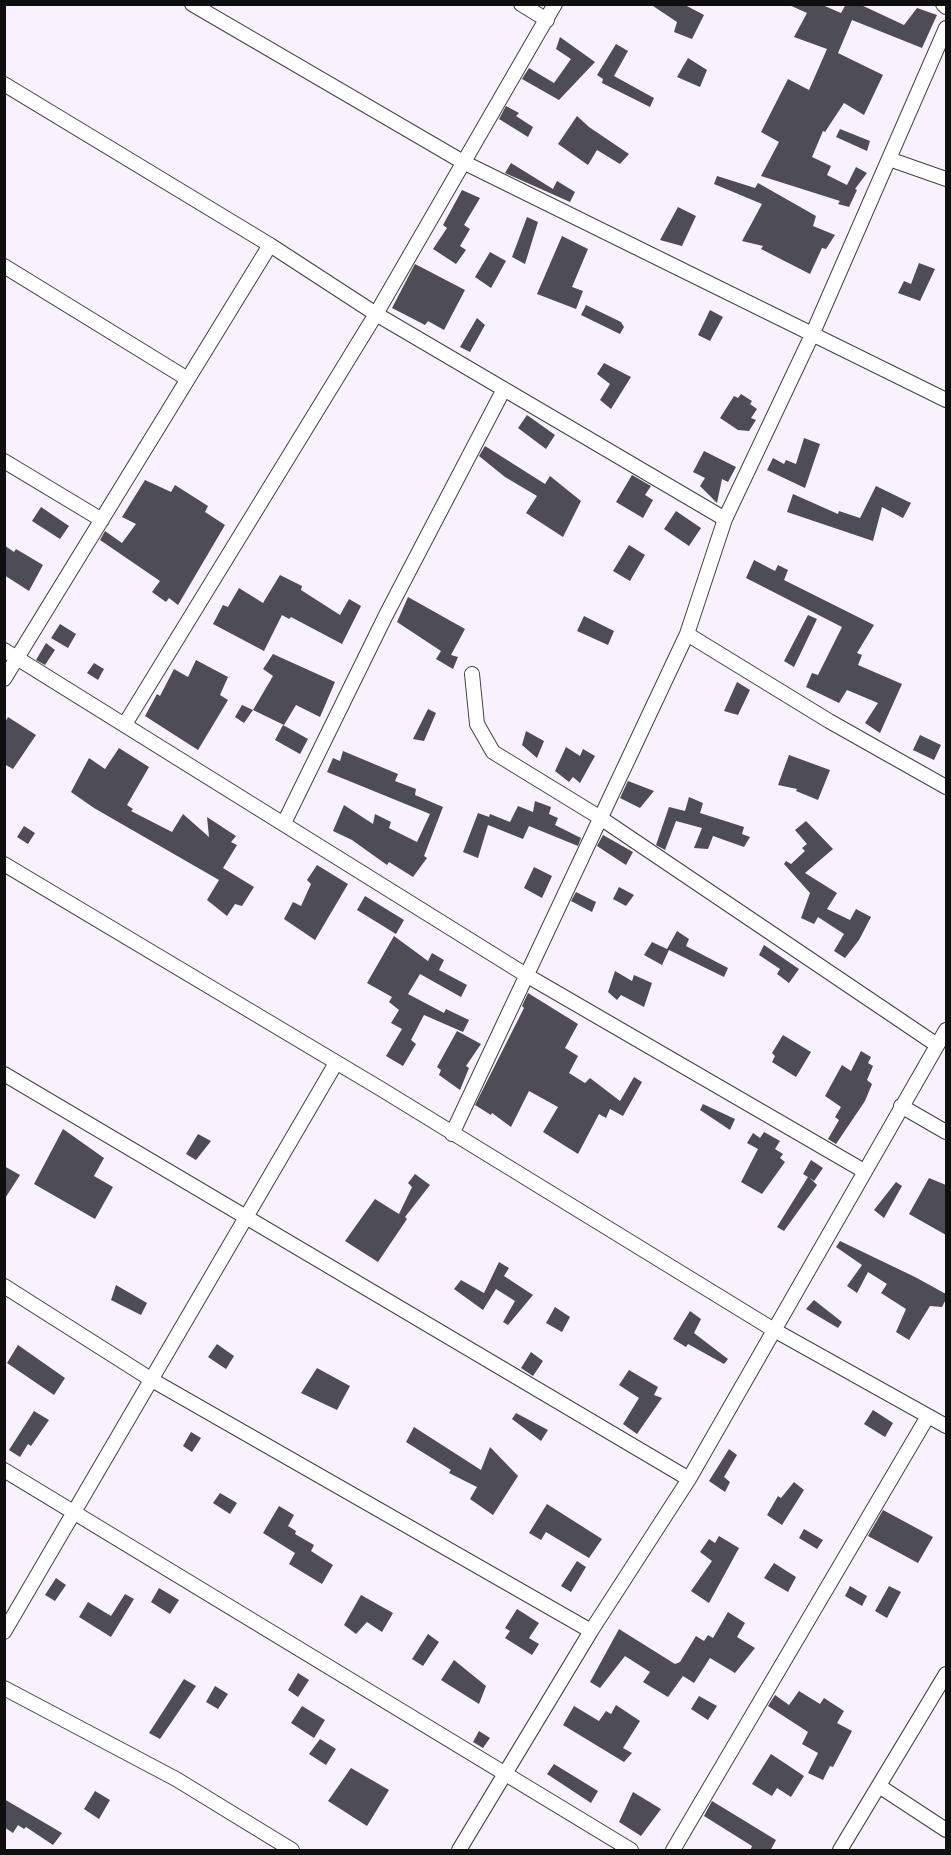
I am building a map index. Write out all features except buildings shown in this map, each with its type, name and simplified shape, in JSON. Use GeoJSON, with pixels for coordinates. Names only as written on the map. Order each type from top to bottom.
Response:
{"type":"FeatureCollection","features":[{"type":"Feature","properties":{"kind":"street"},"geometry":{"type":"LineString","coordinates":[[192,4],[463,162],[946,400]]}},
{"type":"Feature","properties":{"kind":"street"},"geometry":{"type":"LineString","coordinates":[[521,4],[546,20]]}},
{"type":"Feature","properties":{"kind":"street"},"geometry":{"type":"LineString","coordinates":[[125,724],[376,314],[555,4]]}},
{"type":"Feature","properties":{"kind":"street"},"geometry":{"type":"LineString","coordinates":[[943,4],[946,7]]}},
{"type":"Feature","properties":{"kind":"street"},"geometry":{"type":"LineString","coordinates":[[452,1134],[599,817],[687,634],[725,519],[812,335],[946,28]]}},
{"type":"Feature","properties":{"kind":"street"},"geometry":{"type":"LineString","coordinates":[[4,84],[270,245],[376,314],[725,519]]}},
{"type":"Feature","properties":{"kind":"street"},"geometry":{"type":"LineString","coordinates":[[889,159],[946,179]]}},
{"type":"Feature","properties":{"kind":"street"},"geometry":{"type":"LineString","coordinates":[[4,679],[186,378],[270,245]]}},
{"type":"Feature","properties":{"kind":"street"},"geometry":{"type":"LineString","coordinates":[[4,266],[186,378]]}},
{"type":"Feature","properties":{"kind":"street"},"geometry":{"type":"LineString","coordinates":[[285,824],[386,615],[504,389]]}},
{"type":"Feature","properties":{"kind":"street"},"geometry":{"type":"LineString","coordinates":[[4,461],[102,520]]}},
{"type":"Feature","properties":{"kind":"street"},"geometry":{"type":"LineString","coordinates":[[687,634],[830,721],[946,787]]}},
{"type":"Feature","properties":{"kind":"street"},"geometry":{"type":"LineString","coordinates":[[4,651],[125,724],[525,975],[864,1171]]}},
{"type":"Feature","properties":{"kind":"street"},"geometry":{"type":"LineString","coordinates":[[472,674],[477,724],[493,752],[599,817],[937,1045]]}},
{"type":"Feature","properties":{"kind":"street"},"geometry":{"type":"LineString","coordinates":[[4,864],[774,1330],[946,1426]]}},
{"type":"Feature","properties":{"kind":"street"},"geometry":{"type":"LineString","coordinates":[[459,1851],[591,1631],[689,1479],[946,1030]]}},
{"type":"Feature","properties":{"kind":"street"},"geometry":{"type":"LineString","coordinates":[[4,1632],[336,1063]]}},
{"type":"Feature","properties":{"kind":"street"},"geometry":{"type":"LineString","coordinates":[[4,1074],[689,1479]]}},
{"type":"Feature","properties":{"kind":"street"},"geometry":{"type":"LineString","coordinates":[[901,1106],[946,1132]]}},
{"type":"Feature","properties":{"kind":"street"},"geometry":{"type":"LineString","coordinates":[[4,1286],[152,1380],[591,1631]]}},
{"type":"Feature","properties":{"kind":"street"},"geometry":{"type":"LineString","coordinates":[[673,1851],[928,1416]]}},
{"type":"Feature","properties":{"kind":"street"},"geometry":{"type":"LineString","coordinates":[[4,1470],[631,1851]]}},
{"type":"Feature","properties":{"kind":"street"},"geometry":{"type":"LineString","coordinates":[[840,1851],[946,1674]]}},
{"type":"Feature","properties":{"kind":"street"},"geometry":{"type":"LineString","coordinates":[[4,1688],[176,1779],[292,1851]]}},
{"type":"Feature","properties":{"kind":"street"},"geometry":{"type":"LineString","coordinates":[[879,1786],[946,1830]]}}]}
